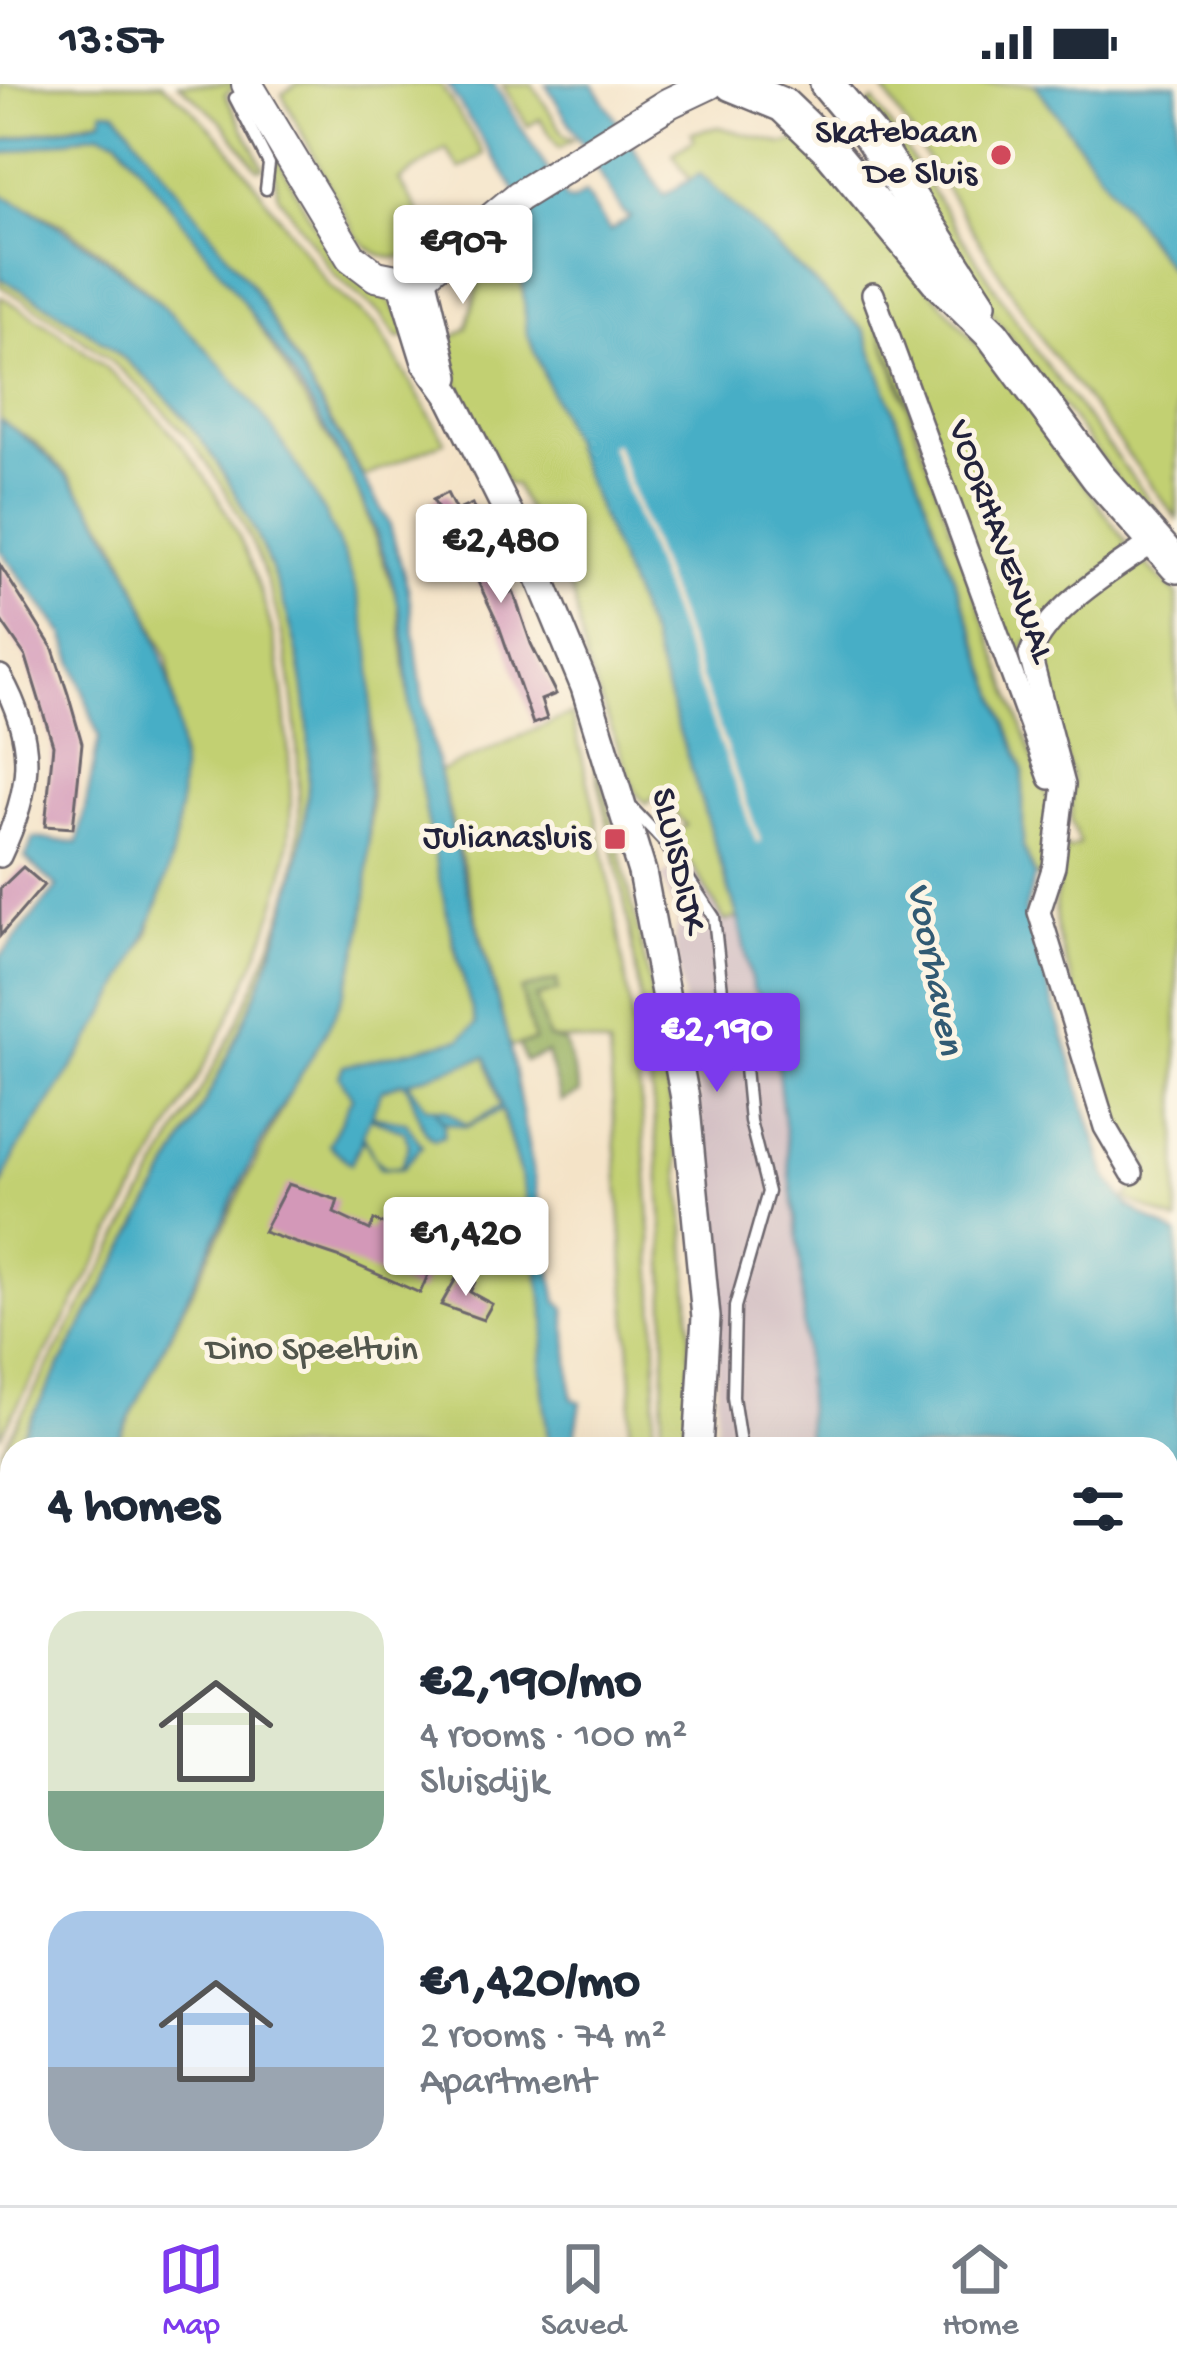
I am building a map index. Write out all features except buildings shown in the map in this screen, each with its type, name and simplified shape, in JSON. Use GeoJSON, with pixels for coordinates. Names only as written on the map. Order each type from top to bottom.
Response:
{"type":"FeatureCollection","features":[{"type":"Feature","properties":{"kind":"main road"},"geometry":{"type":"LineString","coordinates":[[255,85],[359,266],[412,278],[519,196],[676,93],[709,84]]}},
{"type":"Feature","properties":{"kind":"main road"},"geometry":{"type":"LineString","coordinates":[[827,84],[869,134]]}},
{"type":"Feature","properties":{"kind":"main road"},"geometry":{"type":"LineString","coordinates":[[842,84],[976,299],[993,335]]}},
{"type":"Feature","properties":{"kind":"main road"},"geometry":{"type":"LineString","coordinates":[[676,93],[700,103],[733,85],[779,88],[823,132],[830,149],[940,284],[993,335],[1098,477],[1177,566]]}},
{"type":"Feature","properties":{"kind":"main road"},"geometry":{"type":"LineString","coordinates":[[1098,477],[1111,504],[1177,584]]}},
{"type":"Feature","properties":{"kind":"street","name":"SLUISDIJK"},"geometry":{"type":"LineString","coordinates":[[412,278],[449,394],[535,566],[610,754],[642,872],[685,1098],[706,1317],[699,1437]]}},
{"type":"Feature","properties":{"kind":"street","name":"VOORHAVENWAL"},"geometry":{"type":"LineString","coordinates":[[873,294],[1063,812]]}},
{"type":"Feature","properties":{"kind":"street","name":"VOORHAVENWAL"},"geometry":{"type":"LineString","coordinates":[[1132,1173],[1105,1127],[1040,912],[1063,812],[1062,770],[1030,655],[1037,637],[1055,618],[1146,547]]}},
{"type":"Feature","properties":{"kind":"street"},"geometry":{"type":"LineString","coordinates":[[0,676],[27,751],[24,805],[0,856]]}},
{"type":"Feature","properties":{"kind":"lane"},"geometry":{"type":"LineString","coordinates":[[255,85],[235,98],[269,164],[266,189]]}},
{"type":"Feature","properties":{"kind":"lane"},"geometry":{"type":"LineString","coordinates":[[622,798],[664,842],[714,916],[722,992],[745,1068],[750,1121],[768,1192],[735,1306],[733,1397],[739,1437]]}},
{"type":"Feature","properties":{"kind":"shaded area"},"geometry":{"type":"Polygon","coordinates":[[[690,860],[725,920],[738,918],[753,989],[771,1011],[801,1269],[808,1437],[716,1437],[718,1239],[674,938],[678,922],[662,876],[690,860]]]}},
{"type":"Feature","properties":{"kind":"green space"},"geometry":{"type":"Polygon","coordinates":[[[0,84],[162,84],[185,102],[226,144],[330,287],[377,326],[445,441],[364,477],[252,286],[102,119],[0,141],[0,84]]]}},
{"type":"Feature","properties":{"kind":"green space"},"geometry":{"type":"Polygon","coordinates":[[[179,84],[241,84],[225,94],[264,168],[258,169],[222,122],[179,84]]]}},
{"type":"Feature","properties":{"kind":"green space"},"geometry":{"type":"Polygon","coordinates":[[[297,84],[440,84],[484,154],[460,169],[446,149],[399,180],[436,240],[394,258],[376,253],[355,235],[282,94],[297,84]]]}},
{"type":"Feature","properties":{"kind":"green space"},"geometry":{"type":"Polygon","coordinates":[[[502,84],[532,84],[565,136],[574,139],[559,148],[540,119],[528,126],[502,84]]]}},
{"type":"Feature","properties":{"kind":"green space"},"geometry":{"type":"Polygon","coordinates":[[[880,84],[1035,84],[1177,279],[1177,519],[1046,346],[880,84]]]}},
{"type":"Feature","properties":{"kind":"green space"},"geometry":{"type":"Polygon","coordinates":[[[246,100],[333,259],[356,282],[391,302],[410,336],[398,338],[381,314],[335,276],[278,195],[272,157],[246,100]]]}},
{"type":"Feature","properties":{"kind":"green space"},"geometry":{"type":"Polygon","coordinates":[[[874,101],[1038,354],[1167,523],[1164,527],[1152,525],[994,316],[865,108],[874,101]]]}},
{"type":"Feature","properties":{"kind":"green space"},"geometry":{"type":"Polygon","coordinates":[[[718,127],[783,144],[803,138],[1024,401],[1126,542],[1120,556],[1024,645],[1057,781],[866,292],[1056,821],[1040,877],[1030,873],[1023,848],[1023,769],[865,331],[700,175],[690,180],[673,154],[694,140],[691,133],[718,127]]]}},
{"type":"Feature","properties":{"kind":"green space","name":"Dino Speeltuin"},"geometry":{"type":"Polygon","coordinates":[[[99,133],[118,139],[241,297],[354,480],[398,602],[412,728],[454,947],[525,1192],[546,1321],[541,1370],[548,1437],[120,1437],[355,960],[370,821],[368,664],[352,578],[333,530],[272,431],[193,336],[151,294],[66,227],[0,194],[0,155],[99,133]]]}},
{"type":"Feature","properties":{"kind":"green space"},"geometry":{"type":"Polygon","coordinates":[[[519,226],[527,333],[650,638],[738,918],[725,921],[675,836],[686,825],[657,795],[646,804],[636,793],[586,662],[574,598],[515,485],[507,484],[457,382],[445,343],[467,328],[484,262],[519,226]]]}},
{"type":"Feature","properties":{"kind":"green space"},"geometry":{"type":"Polygon","coordinates":[[[0,278],[129,362],[162,392],[218,464],[267,559],[296,643],[309,724],[308,802],[295,878],[272,953],[205,1101],[21,1437],[9,1437],[233,1032],[257,979],[290,888],[299,798],[288,665],[272,595],[247,531],[213,472],[172,420],[123,371],[0,286],[0,278]]]}},
{"type":"Feature","properties":{"kind":"green space"},"geometry":{"type":"Polygon","coordinates":[[[0,296],[116,377],[164,424],[204,475],[236,531],[261,593],[278,660],[291,802],[279,893],[238,1000],[0,1437],[0,1189],[16,1152],[149,933],[181,757],[168,658],[115,539],[67,474],[36,443],[0,420],[0,296]]]}},
{"type":"Feature","properties":{"kind":"green space"},"geometry":{"type":"Polygon","coordinates":[[[1135,563],[1147,565],[1177,595],[1177,1222],[1126,1199],[1147,1169],[1147,1160],[1123,1137],[1115,1119],[1057,933],[1055,904],[1065,845],[1067,850],[1080,844],[1071,821],[1072,778],[1039,668],[1043,642],[1135,563]]]}},
{"type":"Feature","properties":{"kind":"green space"},"geometry":{"type":"Polygon","coordinates":[[[571,714],[614,908],[641,1105],[656,1344],[651,1437],[629,1437],[632,1383],[609,1047],[560,1040],[510,1047],[439,772],[571,714]]]}},
{"type":"Feature","properties":{"kind":"green space"},"geometry":{"type":"Polygon","coordinates":[[[589,731],[633,906],[668,1084],[687,1265],[687,1437],[660,1437],[665,1323],[661,1193],[631,938],[589,731]]]}},
{"type":"Feature","properties":{"kind":"green space"},"geometry":{"type":"Polygon","coordinates":[[[557,980],[558,991],[536,997],[548,1038],[565,1043],[580,1093],[561,1102],[547,1053],[525,1061],[519,1045],[534,1041],[521,990],[557,980]]]}},
{"type":"Feature","properties":{"kind":"water","name":"Voorhaven"},"geometry":{"type":"Polygon","coordinates":[[[447,84],[494,84],[566,199],[572,201],[585,193],[610,231],[631,217],[624,214],[546,84],[593,84],[664,195],[700,174],[865,331],[1023,769],[1023,847],[1035,876],[1025,911],[1107,1177],[1129,1207],[1177,1235],[1177,1437],[808,1437],[801,1269],[771,1012],[753,989],[738,918],[650,638],[527,333],[518,236],[534,220],[447,84]]]}},
{"type":"Feature","properties":{"kind":"water"},"geometry":{"type":"Polygon","coordinates":[[[1035,84],[1177,84],[1177,279],[1035,84]]]}},
{"type":"Feature","properties":{"kind":"water"},"geometry":{"type":"Polygon","coordinates":[[[103,110],[116,111],[252,286],[389,523],[408,588],[422,693],[456,849],[510,1047],[557,1302],[565,1308],[572,1399],[581,1402],[575,1437],[548,1437],[541,1370],[546,1321],[525,1192],[502,1110],[466,1127],[444,1122],[444,1136],[434,1140],[403,1082],[382,1090],[371,1116],[406,1122],[422,1146],[402,1169],[380,1168],[375,1159],[386,1168],[401,1167],[409,1145],[404,1131],[370,1118],[363,1134],[373,1155],[363,1138],[351,1164],[329,1145],[352,1097],[339,1076],[344,1066],[460,1039],[476,1024],[424,804],[398,603],[379,541],[320,418],[242,300],[118,139],[99,133],[0,155],[0,141],[102,119],[103,110]],[[486,1057],[408,1082],[426,1107],[445,1109],[467,1125],[501,1106],[486,1057]]]}},
{"type":"Feature","properties":{"kind":"water"},"geometry":{"type":"Polygon","coordinates":[[[0,194],[61,228],[121,271],[179,322],[234,380],[282,442],[322,508],[351,576],[371,661],[368,871],[355,961],[336,1012],[255,1154],[120,1437],[21,1437],[205,1102],[273,951],[295,876],[307,799],[307,720],[294,638],[264,552],[216,461],[159,390],[125,359],[0,278],[0,194]]]}},
{"type":"Feature","properties":{"kind":"water"},"geometry":{"type":"Polygon","coordinates":[[[0,420],[66,475],[114,544],[140,596],[168,677],[180,752],[178,822],[163,889],[137,954],[103,1018],[16,1152],[0,1189],[0,957],[57,887],[25,858],[34,838],[78,843],[99,738],[64,634],[0,550],[0,420]]]}},
{"type":"Feature","properties":{"kind":"pier"},"geometry":{"type":"Polygon","coordinates":[[[615,443],[761,842],[757,844],[610,445],[615,443]]]}},
{"type":"Feature","properties":{"kind":"ferry route"},"geometry":{"type":"LineString","coordinates":[[436,1110],[443,1122]]}},
{"type":"Feature","properties":{"kind":"place","name":"Skatebaan De Sluis"},"geometry":{"type":"Point","coordinates":[1001,155]}},
{"type":"Feature","properties":{"kind":"place","name":"Julianasluis"},"geometry":{"type":"Point","coordinates":[615,839]}}]}
